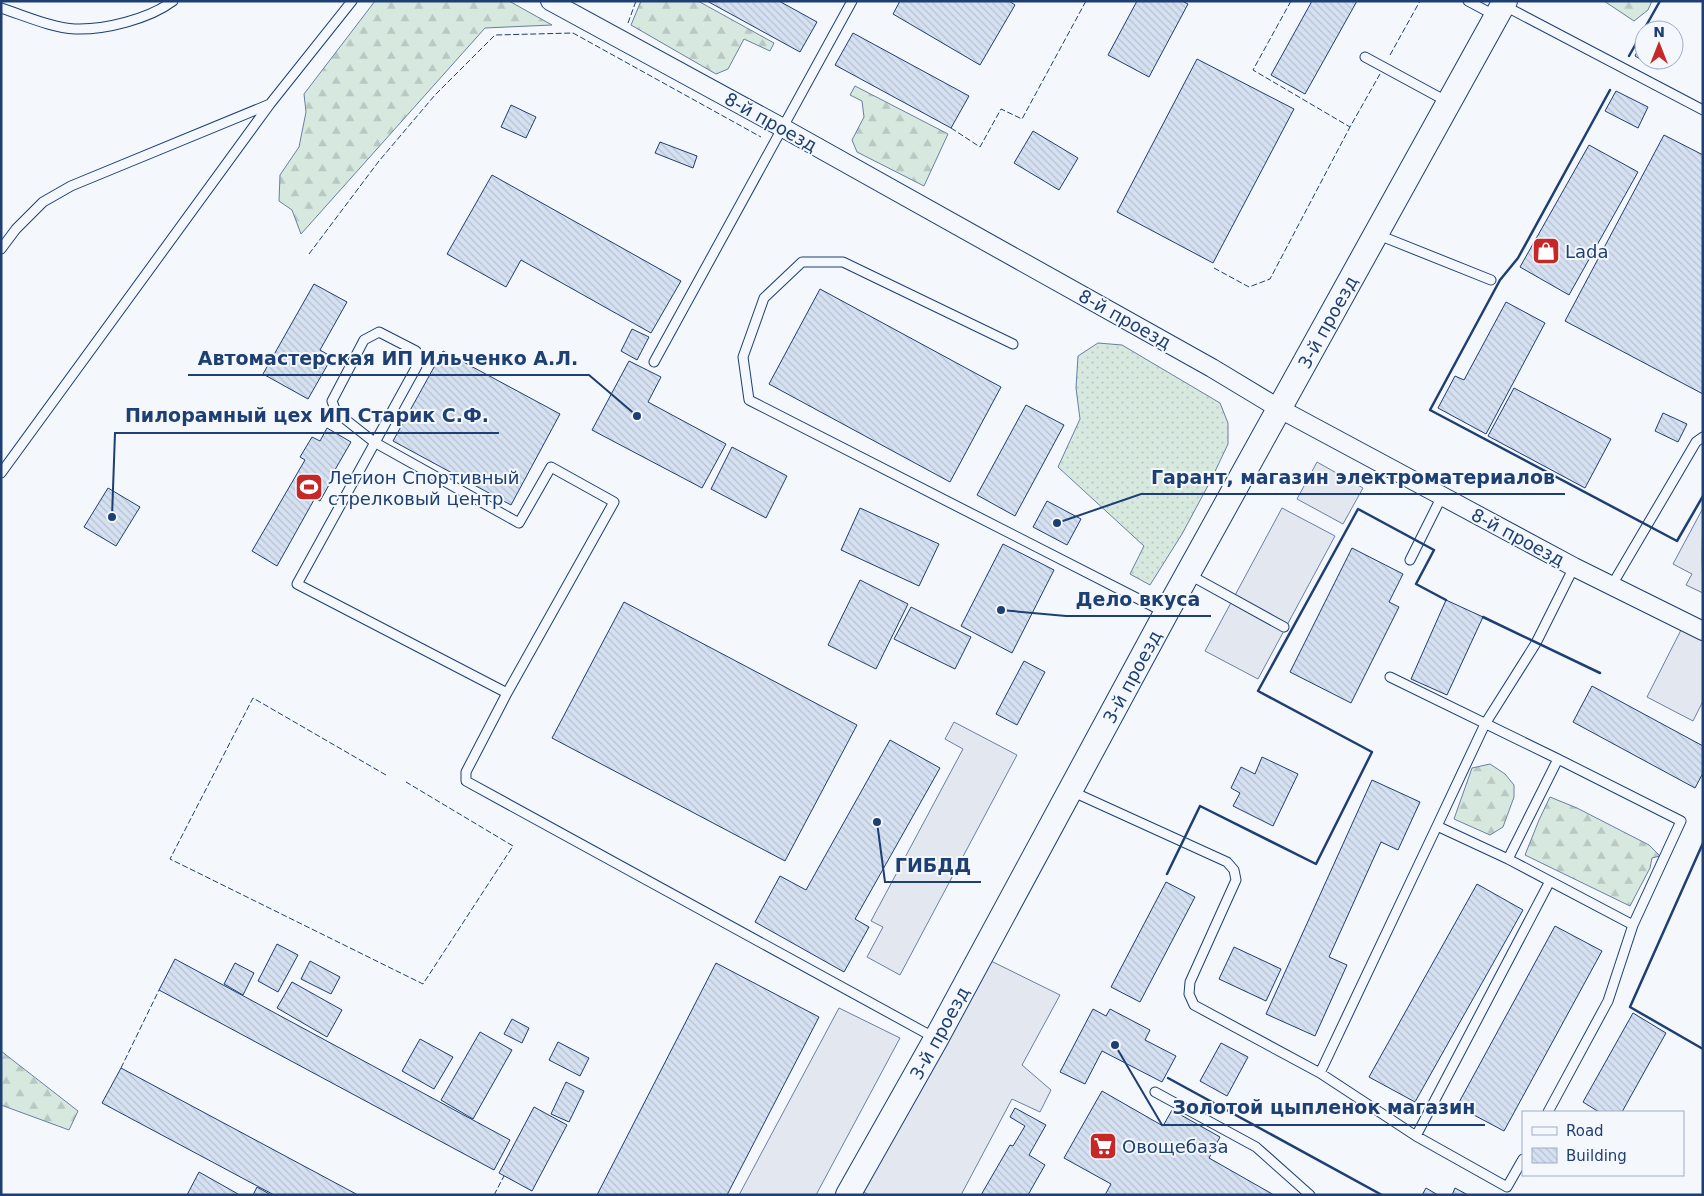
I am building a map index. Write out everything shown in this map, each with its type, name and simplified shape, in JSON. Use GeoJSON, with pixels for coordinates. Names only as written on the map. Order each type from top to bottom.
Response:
{"type":"FeatureCollection","features":[{"type":"Feature","properties":{"kind":"street","name":"8-й проезд"},"geometry":{"type":"LineString","coordinates":[[550,1],[783,128],[1212,368],[1280,409],[1574,567],[1703,631]]}},
{"type":"Feature","properties":{"kind":"street","name":"3-й проезд"},"geometry":{"type":"LineString","coordinates":[[848,1195],[936,1039],[1166,613],[1502,8]]}},
{"type":"Feature","properties":{"kind":"lane"},"geometry":{"type":"LineString","coordinates":[[1,8],[54,25],[74,29],[107,26],[129,21],[173,1]]}},
{"type":"Feature","properties":{"kind":"lane"},"geometry":{"type":"LineString","coordinates":[[1,473],[270,104],[352,1]]}},
{"type":"Feature","properties":{"kind":"lane"},"geometry":{"type":"LineString","coordinates":[[654,362],[852,1]]}},
{"type":"Feature","properties":{"kind":"lane"},"geometry":{"type":"LineString","coordinates":[[1468,1],[1502,8],[1703,110]]}},
{"type":"Feature","properties":{"kind":"lane"},"geometry":{"type":"LineString","coordinates":[[1365,57],[1449,102]]}},
{"type":"Feature","properties":{"kind":"lane"},"geometry":{"type":"LineString","coordinates":[[1,249],[16,229],[43,202],[72,186],[270,104]]}},
{"type":"Feature","properties":{"kind":"lane"},"geometry":{"type":"LineString","coordinates":[[1376,234],[1491,280]]}},
{"type":"Feature","properties":{"kind":"lane"},"geometry":{"type":"LineString","coordinates":[[1013,344],[843,262],[802,262],[764,298],[743,357],[749,400],[1166,613]]}},
{"type":"Feature","properties":{"kind":"lane"},"geometry":{"type":"LineString","coordinates":[[507,693],[297,584],[374,442],[417,366],[416,351],[379,332],[364,340],[332,401],[336,412],[374,442],[519,522],[551,468],[614,502],[507,693],[466,772],[466,781],[936,1039]]}},
{"type":"Feature","properties":{"kind":"lane"},"geometry":{"type":"LineString","coordinates":[[1612,586],[1696,442],[1703,437]]}},
{"type":"Feature","properties":{"kind":"lane"},"geometry":{"type":"LineString","coordinates":[[1410,560],[1442,496]]}},
{"type":"Feature","properties":{"kind":"lane"},"geometry":{"type":"LineString","coordinates":[[1320,1073],[1485,724],[1536,643],[1574,567]]}},
{"type":"Feature","properties":{"kind":"lane"},"geometry":{"type":"LineString","coordinates":[[1188,574],[1284,627]]}},
{"type":"Feature","properties":{"kind":"lane"},"geometry":{"type":"LineString","coordinates":[[1390,677],[1558,758],[1681,821],[1633,925],[1608,1002],[1549,1111]]}},
{"type":"Feature","properties":{"kind":"lane"},"geometry":{"type":"LineString","coordinates":[[1508,859],[1558,758]]}},
{"type":"Feature","properties":{"kind":"lane"},"geometry":{"type":"LineString","coordinates":[[1070,790],[1227,862],[1234,870],[1236,880],[1190,982],[1189,994],[1194,1005],[1320,1073],[1416,1136],[1507,1188],[1522,1161]]}},
{"type":"Feature","properties":{"kind":"lane"},"geometry":{"type":"LineString","coordinates":[[1437,826],[1508,859],[1633,925]]}},
{"type":"Feature","properties":{"kind":"lane"},"geometry":{"type":"LineString","coordinates":[[1416,1136],[1550,881]]}},
{"type":"Feature","properties":{"kind":"lane"},"geometry":{"type":"LineString","coordinates":[[1156,1092],[1256,1148],[1310,1195]]}},
{"type":"Feature","properties":{"kind":"green space"},"geometry":{"type":"Polygon","coordinates":[[[375,1],[509,1],[552,25],[485,28],[301,234],[292,210],[279,201],[280,175],[299,147],[306,112],[304,94],[375,1]]]}},
{"type":"Feature","properties":{"kind":"green space"},"geometry":{"type":"Polygon","coordinates":[[[641,1],[698,1],[774,43],[770,51],[744,39],[728,69],[716,74],[631,25],[641,1]]]}},
{"type":"Feature","properties":{"kind":"green space"},"geometry":{"type":"Polygon","coordinates":[[[1604,1],[1652,1],[1648,10],[1634,21],[1604,1]]]}},
{"type":"Feature","properties":{"kind":"green space"},"geometry":{"type":"Polygon","coordinates":[[[855,86],[948,134],[924,186],[857,152],[852,140],[864,117],[862,101],[850,95],[855,86]]]}},
{"type":"Feature","properties":{"kind":"green space"},"geometry":{"type":"Polygon","coordinates":[[[1098,343],[1122,345],[1220,403],[1228,423],[1228,444],[1210,482],[1182,534],[1150,585],[1130,574],[1144,546],[1058,467],[1080,419],[1076,388],[1078,356],[1098,343]]]}},
{"type":"Feature","properties":{"kind":"green space"},"geometry":{"type":"Polygon","coordinates":[[[1490,764],[1505,774],[1514,785],[1514,797],[1503,827],[1490,835],[1454,819],[1472,768],[1490,764]]]}},
{"type":"Feature","properties":{"kind":"green space"},"geometry":{"type":"Polygon","coordinates":[[[1550,797],[1577,808],[1649,845],[1660,856],[1652,858],[1650,868],[1630,906],[1525,855],[1550,797]]]}},
{"type":"Feature","properties":{"kind":"green space"},"geometry":{"type":"Polygon","coordinates":[[[1,1051],[78,1111],[69,1130],[1,1105],[1,1051]]]}},
{"type":"Feature","properties":{"kind":"shaded area"},"geometry":{"type":"Polygon","coordinates":[[[1317,462],[1363,488],[1343,524],[1297,499],[1317,462]]]}},
{"type":"Feature","properties":{"kind":"shaded area"},"geometry":{"type":"Polygon","coordinates":[[[1282,508],[1335,536],[1258,679],[1205,651],[1282,508]]]}},
{"type":"Feature","properties":{"kind":"shaded area"},"geometry":{"type":"Polygon","coordinates":[[[1703,508],[1703,593],[1686,585],[1692,574],[1673,564],[1703,508]]]}},
{"type":"Feature","properties":{"kind":"shaded area"},"geometry":{"type":"Polygon","coordinates":[[[1681,630],[1703,641],[1703,701],[1693,721],[1647,697],[1681,630]]]}},
{"type":"Feature","properties":{"kind":"shaded area"},"geometry":{"type":"Polygon","coordinates":[[[954,722],[1017,755],[900,975],[867,957],[883,927],[871,921],[963,749],[945,739],[954,722]]]}},
{"type":"Feature","properties":{"kind":"shaded area"},"geometry":{"type":"Polygon","coordinates":[[[989,960],[1060,995],[1022,1065],[1051,1090],[1040,1112],[1012,1099],[961,1195],[869,1195],[864,1192],[989,960]]]}},
{"type":"Feature","properties":{"kind":"shaded area"},"geometry":{"type":"Polygon","coordinates":[[[839,1008],[900,1038],[816,1195],[739,1195],[839,1008]]]}},
{"type":"Feature","properties":{"kind":"building"},"geometry":{"type":"Polygon","coordinates":[[[707,1],[779,1],[817,22],[800,52],[707,1]]]}},
{"type":"Feature","properties":{"kind":"building"},"geometry":{"type":"Polygon","coordinates":[[[900,1],[1009,1],[1015,5],[980,65],[893,14],[900,1]]]}},
{"type":"Feature","properties":{"kind":"building"},"geometry":{"type":"Polygon","coordinates":[[[1137,1],[1182,1],[1188,4],[1149,77],[1108,55],[1137,1]]]}},
{"type":"Feature","properties":{"kind":"building"},"geometry":{"type":"Polygon","coordinates":[[[1312,1],[1357,1],[1305,94],[1271,75],[1312,1]]]}},
{"type":"Feature","properties":{"kind":"building"},"geometry":{"type":"Polygon","coordinates":[[[853,33],[969,96],[951,128],[835,65],[853,33]]]}},
{"type":"Feature","properties":{"kind":"building"},"geometry":{"type":"Polygon","coordinates":[[[1197,59],[1294,109],[1213,263],[1117,212],[1197,59]]]}},
{"type":"Feature","properties":{"kind":"building"},"geometry":{"type":"Polygon","coordinates":[[[1616,91],[1648,107],[1638,128],[1605,111],[1616,91]]]}},
{"type":"Feature","properties":{"kind":"building"},"geometry":{"type":"Polygon","coordinates":[[[511,105],[536,117],[526,138],[501,127],[511,105]]]}},
{"type":"Feature","properties":{"kind":"building"},"geometry":{"type":"Polygon","coordinates":[[[1033,131],[1078,158],[1059,190],[1014,163],[1033,131]]]}},
{"type":"Feature","properties":{"kind":"building"},"geometry":{"type":"Polygon","coordinates":[[[1664,135],[1703,155],[1703,394],[1565,321],[1664,135]]]}},
{"type":"Feature","properties":{"kind":"building"},"geometry":{"type":"Polygon","coordinates":[[[660,142],[697,156],[693,168],[655,153],[660,142]]]}},
{"type":"Feature","properties":{"kind":"building"},"geometry":{"type":"Polygon","coordinates":[[[1589,145],[1638,172],[1569,295],[1520,267],[1589,145]]]}},
{"type":"Feature","properties":{"kind":"building"},"geometry":{"type":"Polygon","coordinates":[[[492,175],[681,281],[651,333],[521,260],[506,287],[447,254],[492,175]]]}},
{"type":"Feature","properties":{"kind":"building"},"geometry":{"type":"Polygon","coordinates":[[[314,284],[347,302],[320,350],[332,357],[308,399],[263,374],[314,284]]]}},
{"type":"Feature","properties":{"kind":"building"},"geometry":{"type":"Polygon","coordinates":[[[820,289],[1001,387],[950,482],[769,384],[820,289]]]}},
{"type":"Feature","properties":{"kind":"building"},"geometry":{"type":"Polygon","coordinates":[[[1506,302],[1545,323],[1486,434],[1438,408],[1455,376],[1464,380],[1506,302]]]}},
{"type":"Feature","properties":{"kind":"building"},"geometry":{"type":"Polygon","coordinates":[[[632,329],[649,337],[637,360],[621,351],[632,329]]]}},
{"type":"Feature","properties":{"kind":"building"},"geometry":{"type":"Polygon","coordinates":[[[443,351],[560,414],[511,505],[393,441],[443,351]]]}},
{"type":"Feature","properties":{"kind":"building"},"geometry":{"type":"Polygon","coordinates":[[[629,361],[661,377],[648,402],[726,444],[702,488],[592,430],[629,361]]]}},
{"type":"Feature","properties":{"kind":"building"},"geometry":{"type":"Polygon","coordinates":[[[1514,388],[1611,439],[1585,488],[1488,436],[1514,388]]]}},
{"type":"Feature","properties":{"kind":"building"},"geometry":{"type":"Polygon","coordinates":[[[1026,405],[1064,425],[1015,516],[977,495],[1026,405]]]}},
{"type":"Feature","properties":{"kind":"building"},"geometry":{"type":"Polygon","coordinates":[[[1663,413],[1687,424],[1678,442],[1655,431],[1663,413]]]}},
{"type":"Feature","properties":{"kind":"building","name":"Легион Спортивный стрелковый центр"},"geometry":{"type":"Polygon","coordinates":[[[327,428],[351,442],[320,501],[315,498],[277,566],[252,551],[305,460],[300,457],[312,437],[320,441],[327,428]]]}},
{"type":"Feature","properties":{"kind":"building"},"geometry":{"type":"Polygon","coordinates":[[[732,447],[787,476],[766,518],[711,489],[732,447]]]}},
{"type":"Feature","properties":{"kind":"building"},"geometry":{"type":"Polygon","coordinates":[[[108,488],[140,507],[116,546],[84,527],[108,488]]]}},
{"type":"Feature","properties":{"kind":"building"},"geometry":{"type":"Polygon","coordinates":[[[1047,501],[1081,519],[1067,545],[1033,527],[1047,501]]]}},
{"type":"Feature","properties":{"kind":"building"},"geometry":{"type":"Polygon","coordinates":[[[860,508],[939,544],[919,586],[841,550],[860,508]]]}},
{"type":"Feature","properties":{"kind":"building"},"geometry":{"type":"Polygon","coordinates":[[[1003,544],[1054,570],[1012,653],[961,626],[1003,544]]]}},
{"type":"Feature","properties":{"kind":"building"},"geometry":{"type":"Polygon","coordinates":[[[1352,548],[1403,574],[1389,602],[1399,607],[1351,703],[1290,672],[1352,548]]]}},
{"type":"Feature","properties":{"kind":"building"},"geometry":{"type":"Polygon","coordinates":[[[860,580],[908,604],[876,669],[828,645],[860,580]]]}},
{"type":"Feature","properties":{"kind":"building"},"geometry":{"type":"Polygon","coordinates":[[[1446,600],[1483,617],[1447,695],[1411,679],[1446,600]]]}},
{"type":"Feature","properties":{"kind":"building"},"geometry":{"type":"Polygon","coordinates":[[[624,602],[857,725],[785,861],[552,738],[624,602]]]}},
{"type":"Feature","properties":{"kind":"building"},"geometry":{"type":"Polygon","coordinates":[[[911,607],[971,637],[955,669],[894,639],[911,607]]]}},
{"type":"Feature","properties":{"kind":"building"},"geometry":{"type":"Polygon","coordinates":[[[1024,661],[1045,672],[1017,725],[996,714],[1024,661]]]}},
{"type":"Feature","properties":{"kind":"building"},"geometry":{"type":"Polygon","coordinates":[[[1592,686],[1703,746],[1703,773],[1695,788],[1573,722],[1592,686]]]}},
{"type":"Feature","properties":{"kind":"building"},"geometry":{"type":"Polygon","coordinates":[[[890,740],[940,768],[855,919],[869,927],[844,972],[755,922],[780,876],[806,890],[890,740]]]}},
{"type":"Feature","properties":{"kind":"building"},"geometry":{"type":"Polygon","coordinates":[[[1262,757],[1298,774],[1273,826],[1233,806],[1240,793],[1231,788],[1241,767],[1255,774],[1262,757]]]}},
{"type":"Feature","properties":{"kind":"building"},"geometry":{"type":"Polygon","coordinates":[[[1372,780],[1420,802],[1398,850],[1381,842],[1329,957],[1347,965],[1315,1036],[1266,1014],[1372,780]]]}},
{"type":"Feature","properties":{"kind":"building"},"geometry":{"type":"Polygon","coordinates":[[[1166,882],[1195,897],[1140,1002],[1111,987],[1166,882]]]}},
{"type":"Feature","properties":{"kind":"building"},"geometry":{"type":"Polygon","coordinates":[[[1477,884],[1523,910],[1415,1102],[1369,1077],[1477,884]]]}},
{"type":"Feature","properties":{"kind":"building"},"geometry":{"type":"Polygon","coordinates":[[[1555,926],[1602,951],[1504,1131],[1457,1106],[1555,926]]]}},
{"type":"Feature","properties":{"kind":"building"},"geometry":{"type":"Polygon","coordinates":[[[277,944],[298,955],[278,992],[258,981],[277,944]]]}},
{"type":"Feature","properties":{"kind":"building"},"geometry":{"type":"Polygon","coordinates":[[[1234,947],[1281,969],[1266,1001],[1219,979],[1234,947]]]}},
{"type":"Feature","properties":{"kind":"building"},"geometry":{"type":"Polygon","coordinates":[[[175,959],[510,1140],[494,1170],[159,990],[175,959]]]}},
{"type":"Feature","properties":{"kind":"building"},"geometry":{"type":"Polygon","coordinates":[[[310,961],[340,977],[331,994],[301,979],[310,961]]]}},
{"type":"Feature","properties":{"kind":"building"},"geometry":{"type":"Polygon","coordinates":[[[235,963],[254,973],[243,995],[224,984],[235,963]]]}},
{"type":"Feature","properties":{"kind":"building"},"geometry":{"type":"Polygon","coordinates":[[[716,963],[819,1017],[727,1195],[597,1195],[716,963]]]}},
{"type":"Feature","properties":{"kind":"building"},"geometry":{"type":"Polygon","coordinates":[[[292,982],[342,1010],[327,1037],[277,1008],[292,982]]]}},
{"type":"Feature","properties":{"kind":"building"},"geometry":{"type":"Polygon","coordinates":[[[1093,1009],[1106,1016],[1110,1009],[1150,1030],[1145,1040],[1176,1056],[1162,1082],[1102,1051],[1085,1084],[1060,1072],[1093,1009]]]}},
{"type":"Feature","properties":{"kind":"building"},"geometry":{"type":"Polygon","coordinates":[[[1633,1013],[1666,1033],[1623,1111],[1597,1111],[1583,1102],[1633,1013]]]}},
{"type":"Feature","properties":{"kind":"building"},"geometry":{"type":"Polygon","coordinates":[[[512,1019],[529,1028],[522,1043],[504,1034],[512,1019]]]}},
{"type":"Feature","properties":{"kind":"building"},"geometry":{"type":"Polygon","coordinates":[[[480,1032],[512,1050],[473,1119],[441,1100],[480,1032]]]}},
{"type":"Feature","properties":{"kind":"building"},"geometry":{"type":"Polygon","coordinates":[[[420,1039],[453,1057],[434,1089],[402,1071],[420,1039]]]}},
{"type":"Feature","properties":{"kind":"building"},"geometry":{"type":"Polygon","coordinates":[[[558,1042],[589,1058],[580,1076],[549,1060],[558,1042]]]}},
{"type":"Feature","properties":{"kind":"building"},"geometry":{"type":"Polygon","coordinates":[[[1221,1043],[1248,1057],[1227,1096],[1200,1081],[1221,1043]]]}},
{"type":"Feature","properties":{"kind":"building"},"geometry":{"type":"Polygon","coordinates":[[[121,1068],[358,1195],[274,1195],[102,1103],[121,1068]]]}},
{"type":"Feature","properties":{"kind":"building"},"geometry":{"type":"Polygon","coordinates":[[[566,1082],[584,1091],[569,1122],[551,1114],[566,1082]]]}},
{"type":"Feature","properties":{"kind":"building"},"geometry":{"type":"Polygon","coordinates":[[[1102,1091],[1163,1126],[1172,1110],[1220,1137],[1209,1158],[1274,1195],[1105,1195],[1111,1184],[1064,1158],[1102,1091]]]}},
{"type":"Feature","properties":{"kind":"building"},"geometry":{"type":"Polygon","coordinates":[[[534,1107],[567,1125],[532,1191],[499,1173],[534,1107]]]}},
{"type":"Feature","properties":{"kind":"building"},"geometry":{"type":"Polygon","coordinates":[[[1015,1108],[1046,1125],[1029,1155],[1045,1165],[1028,1195],[981,1195],[1010,1145],[1013,1146],[1025,1126],[1010,1117],[1015,1108]]]}},
{"type":"Feature","properties":{"kind":"building"},"geometry":{"type":"Polygon","coordinates":[[[199,1172],[238,1194],[238,1195],[187,1195],[199,1172]]]}},
{"type":"Feature","properties":{"kind":"building"},"geometry":{"type":"Polygon","coordinates":[[[257,1187],[271,1195],[253,1195],[257,1187]]]}},
{"type":"Feature","properties":{"kind":"building"},"geometry":{"type":"Polygon","coordinates":[[[1426,1188],[1438,1195],[1422,1195],[1426,1188]]]}},
{"type":"Feature","properties":{"kind":"building"},"geometry":{"type":"Polygon","coordinates":[[[1455,1188],[1468,1195],[1452,1195],[1455,1188]]]}},
{"type":"Feature","properties":{"kind":"fence"},"geometry":{"type":"LineString","coordinates":[[628,23],[636,1]]}},
{"type":"Feature","properties":{"kind":"fence"},"geometry":{"type":"LineString","coordinates":[[951,128],[980,147],[1001,109],[1022,119],[1086,1]]}},
{"type":"Feature","properties":{"kind":"fence"},"geometry":{"type":"LineString","coordinates":[[1291,1],[1253,70],[1350,127],[1380,74]]}},
{"type":"Feature","properties":{"kind":"fence"},"geometry":{"type":"LineString","coordinates":[[1390,55],[1420,1]]}},
{"type":"Feature","properties":{"kind":"fence"},"geometry":{"type":"LineString","coordinates":[[309,254],[379,161],[435,95],[495,35],[573,33],[761,137]]}},
{"type":"Feature","properties":{"kind":"fence"},"geometry":{"type":"LineString","coordinates":[[1214,268],[1249,287],[1270,279],[1350,127]]}},
{"type":"Feature","properties":{"kind":"fence"},"geometry":{"type":"LineString","coordinates":[[386,775],[253,698],[170,859],[423,984],[513,846],[406,782]]}},
{"type":"Feature","properties":{"kind":"fence"},"geometry":{"type":"LineString","coordinates":[[121,1068],[159,990]]}},
{"type":"Feature","properties":{"kind":"fence"},"geometry":{"type":"LineString","coordinates":[[494,1195],[504,1176]]}},
{"type":"Feature","properties":{"kind":"wall"},"geometry":{"type":"LineString","coordinates":[[1629,56],[1660,1]]}},
{"type":"Feature","properties":{"kind":"wall"},"geometry":{"type":"LineString","coordinates":[[1610,90],[1518,258],[1500,280],[1430,410],[1677,541],[1703,496]]}},
{"type":"Feature","properties":{"kind":"wall"},"geometry":{"type":"LineString","coordinates":[[1167,874],[1200,806],[1316,864],[1372,752],[1258,691],[1358,509],[1434,550],[1416,584],[1446,600]]}},
{"type":"Feature","properties":{"kind":"wall"},"geometry":{"type":"LineString","coordinates":[[1483,617],[1600,673]]}},
{"type":"Feature","properties":{"kind":"wall"},"geometry":{"type":"LineString","coordinates":[[1703,843],[1630,1007],[1703,1049]]}},
{"type":"Feature","properties":{"kind":"wall"},"geometry":{"type":"LineString","coordinates":[[1168,1078],[1382,1195]]}},
{"type":"Feature","properties":{"kind":"place","name":"Lada"},"geometry":{"type":"Point","coordinates":[1546,251]}},
{"type":"Feature","properties":{"kind":"place","name":"Автомастерская ИП Ильченко А.Л."},"geometry":{"type":"Point","coordinates":[637,416]}},
{"type":"Feature","properties":{"kind":"place","name":"Легион Спортивный стрелковый центр"},"geometry":{"type":"Point","coordinates":[309,487]}},
{"type":"Feature","properties":{"kind":"place","name":"Пилорамный цех ИП Старик С.Ф."},"geometry":{"type":"Point","coordinates":[112,517]}},
{"type":"Feature","properties":{"kind":"place","name":"Гарант, магазин электроматериалов"},"geometry":{"type":"Point","coordinates":[1057,523]}},
{"type":"Feature","properties":{"kind":"place","name":"Дело вкуса"},"geometry":{"type":"Point","coordinates":[1001,610]}},
{"type":"Feature","properties":{"kind":"place","name":"ГИБДД"},"geometry":{"type":"Point","coordinates":[877,822]}},
{"type":"Feature","properties":{"kind":"place","name":"Золотой цыпленок магазин"},"geometry":{"type":"Point","coordinates":[1115,1045]}},
{"type":"Feature","properties":{"kind":"place","name":"Овощебаза"},"geometry":{"type":"Point","coordinates":[1103,1146]}}]}
